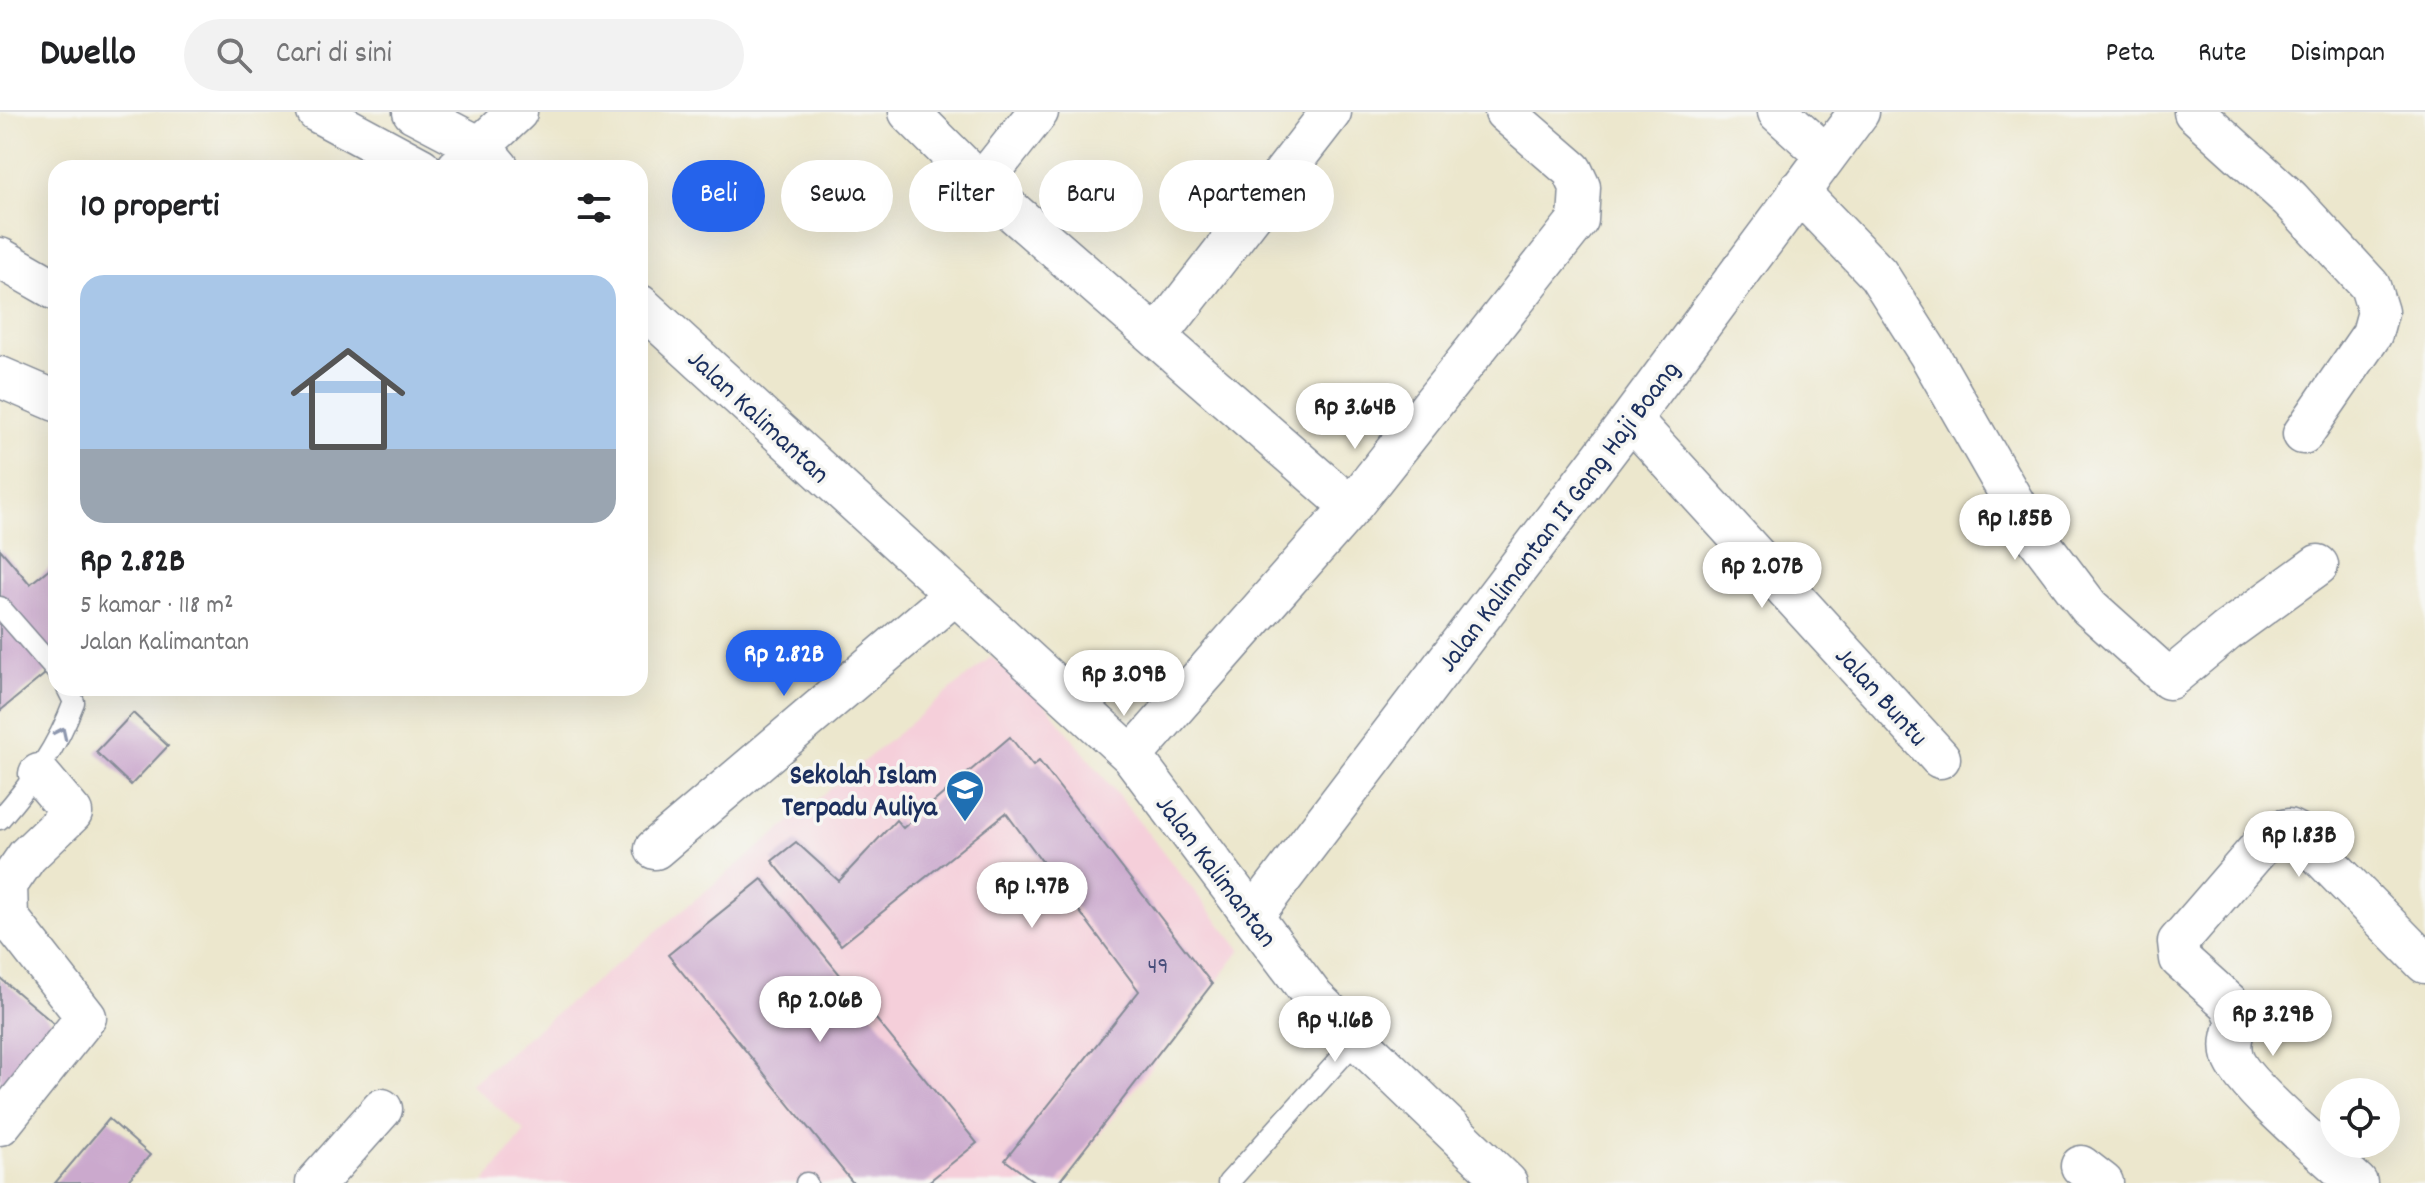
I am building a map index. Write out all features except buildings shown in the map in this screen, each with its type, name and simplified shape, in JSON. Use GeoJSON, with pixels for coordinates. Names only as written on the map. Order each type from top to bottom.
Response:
{"type":"FeatureCollection","features":[{"type":"Feature","properties":{"kind":"street"},"geometry":{"type":"LineString","coordinates":[[317,112],[406,160]]}},
{"type":"Feature","properties":{"kind":"street"},"geometry":{"type":"LineString","coordinates":[[413,112],[478,160]]}},
{"type":"Feature","properties":{"kind":"street"},"geometry":{"type":"LineString","coordinates":[[480,160],[517,112]]}},
{"type":"Feature","properties":{"kind":"street"},"geometry":{"type":"LineString","coordinates":[[909,112],[957,160]]}},
{"type":"Feature","properties":{"kind":"street"},"geometry":{"type":"LineString","coordinates":[[1000,160],[1038,112]]}},
{"type":"Feature","properties":{"kind":"street"},"geometry":{"type":"LineString","coordinates":[[1157,337],[1331,112]]}},
{"type":"Feature","properties":{"kind":"street"},"geometry":{"type":"LineString","coordinates":[[1132,756],[1351,507],[1578,220],[1580,187],[1572,170],[1505,112]]}},
{"type":"Feature","properties":{"kind":"street"},"geometry":{"type":"LineString","coordinates":[[1778,112],[1826,155]]}},
{"type":"Feature","properties":{"kind":"street","name":"Jalan Kalimantan II Gang Haji Boang"},"geometry":{"type":"LineString","coordinates":[[1253,916],[1631,419],[1859,112]]}},
{"type":"Feature","properties":{"kind":"street"},"geometry":{"type":"LineString","coordinates":[[2194,112],[2290,199],[2370,286],[2378,312],[2372,334],[2303,434]]}},
{"type":"Feature","properties":{"kind":"street"},"geometry":{"type":"LineString","coordinates":[[1798,191],[1878,274],[1929,354],[2027,525],[2089,607],[2169,679],[2227,631],[2318,565]]}},
{"type":"Feature","properties":{"kind":"street"},"geometry":{"type":"LineString","coordinates":[[1023,221],[1351,507]]}},
{"type":"Feature","properties":{"kind":"street"},"geometry":{"type":"LineString","coordinates":[[0,258],[48,285]]}},
{"type":"Feature","properties":{"kind":"street","name":"Jalan Kalimantan"},"geometry":{"type":"LineString","coordinates":[[648,312],[1132,756],[1314,998],[1507,1183]]}},
{"type":"Feature","properties":{"kind":"street"},"geometry":{"type":"LineString","coordinates":[[0,377],[48,398]]}},
{"type":"Feature","properties":{"kind":"street","name":"Jalan Buntu"},"geometry":{"type":"LineString","coordinates":[[1631,419],[1940,758]]}},
{"type":"Feature","properties":{"kind":"street"},"geometry":{"type":"LineString","coordinates":[[655,849],[955,594]]}},
{"type":"Feature","properties":{"kind":"street"},"geometry":{"type":"LineString","coordinates":[[0,1125],[86,1017],[8,917],[7,885],[27,856],[72,813],[39,774]]}},
{"type":"Feature","properties":{"kind":"street"},"geometry":{"type":"LineString","coordinates":[[2357,1183],[2273,1107],[2233,1061],[2230,1044],[2237,1020],[2230,1004],[2180,959],[2178,942],[2273,832],[2288,829],[2300,835],[2425,963]]}},
{"type":"Feature","properties":{"kind":"street"},"geometry":{"type":"LineString","coordinates":[[316,1183],[382,1109]]}},
{"type":"Feature","properties":{"kind":"lane"},"geometry":{"type":"LineString","coordinates":[[0,607],[48,662]]}},
{"type":"Feature","properties":{"kind":"lane"},"geometry":{"type":"LineString","coordinates":[[0,819],[39,774],[62,734],[74,702],[71,696]]}},
{"type":"Feature","properties":{"kind":"lane"},"geometry":{"type":"LineString","coordinates":[[1228,1183],[1357,1040]]}},
{"type":"Feature","properties":{"kind":"shaded area","name":"Sekolah Islam Terpadu Auliya"},"geometry":{"type":"Polygon","coordinates":[[[991,657],[1039,696],[1241,950],[1063,1183],[484,1183],[525,1131],[470,1084],[991,657]]]}},
{"type":"Feature","properties":{"kind":"place","name":"Sekolah Islam Terpadu Auliya"},"geometry":{"type":"Point","coordinates":[965,823]}}]}
